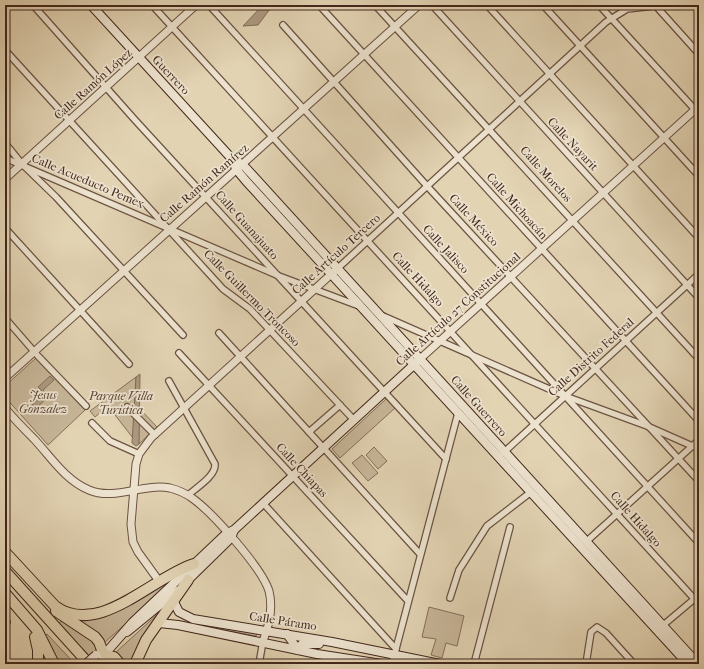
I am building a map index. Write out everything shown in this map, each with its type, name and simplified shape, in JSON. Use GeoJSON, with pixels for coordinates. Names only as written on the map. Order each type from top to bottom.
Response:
{"type":"FeatureCollection","features":[{"type":"Feature","properties":{"kind":"highway"},"geometry":{"type":"LineString","coordinates":[[5,552],[56,606],[63,611],[74,615],[87,616],[108,611],[176,571],[194,564]]}},
{"type":"Feature","properties":{"kind":"highway"},"geometry":{"type":"LineString","coordinates":[[5,558],[58,613],[95,637],[99,642],[100,657],[114,658],[120,664]]}},
{"type":"Feature","properties":{"kind":"highway"},"geometry":{"type":"LineString","coordinates":[[5,571],[87,664]]}},
{"type":"Feature","properties":{"kind":"highway"},"geometry":{"type":"LineString","coordinates":[[5,580],[80,664]]}},
{"type":"Feature","properties":{"kind":"highway"},"geometry":{"type":"LineString","coordinates":[[135,664],[146,640],[188,580]]}},
{"type":"Feature","properties":{"kind":"highway"},"geometry":{"type":"LineString","coordinates":[[5,593],[37,630],[54,664]]}},
{"type":"Feature","properties":{"kind":"highway"},"geometry":{"type":"LineString","coordinates":[[5,600],[28,625],[35,636],[38,650],[38,664]]}},
{"type":"Feature","properties":{"kind":"main road","name":"Guerrero"},"geometry":{"type":"LineString","coordinates":[[91,5],[239,167]]}},
{"type":"Feature","properties":{"kind":"main road","name":"Calle Guerrero"},"geometry":{"type":"LineString","coordinates":[[239,167],[338,268],[381,315],[458,413],[587,541],[661,628],[688,664]]}},
{"type":"Feature","properties":{"kind":"main road","name":"Calle Guerrero"},"geometry":{"type":"LineString","coordinates":[[239,167],[361,307],[418,362],[501,454],[530,492],[661,628],[698,664]]}},
{"type":"Feature","properties":{"kind":"main road","name":"Calle Artículo 27 Constitucional"},"geometry":{"type":"LineString","coordinates":[[87,664],[100,657],[132,623],[194,564],[263,504],[418,362]]}},
{"type":"Feature","properties":{"kind":"main road","name":"Calle Artículo 27 Constitucional"},"geometry":{"type":"LineString","coordinates":[[121,636],[151,614],[188,580],[230,533]]}},
{"type":"Feature","properties":{"kind":"main road","name":"Calle Páramo"},"geometry":{"type":"LineString","coordinates":[[174,602],[179,612],[193,619],[395,652]]}},
{"type":"Feature","properties":{"kind":"main road","name":"Calle Páramo"},"geometry":{"type":"LineString","coordinates":[[159,623],[178,625],[263,641],[298,650],[382,664]]}},
{"type":"Feature","properties":{"kind":"main road"},"geometry":{"type":"LineString","coordinates":[[287,634],[298,650],[302,644],[332,642]]}},
{"type":"Feature","properties":{"kind":"main road"},"geometry":{"type":"LineString","coordinates":[[395,652],[440,664]]}},
{"type":"Feature","properties":{"kind":"street","name":"Calle Guanajuato"},"geometry":{"type":"LineString","coordinates":[[33,5],[301,302],[446,459]]}},
{"type":"Feature","properties":{"kind":"street","name":"Calle Hidalgo"},"geometry":{"type":"LineString","coordinates":[[152,5],[534,424],[698,599]]}},
{"type":"Feature","properties":{"kind":"street","name":"Calle Ramón López"},"geometry":{"type":"LineString","coordinates":[[5,179],[69,119],[139,58],[196,5]]}},
{"type":"Feature","properties":{"kind":"street","name":"Calle Jalisco"},"geometry":{"type":"LineString","coordinates":[[209,5],[699,542]]}},
{"type":"Feature","properties":{"kind":"street","name":"Calle Michoacán"},"geometry":{"type":"LineString","coordinates":[[319,5],[699,421]]}},
{"type":"Feature","properties":{"kind":"street","name":"Calle Morelos"},"geometry":{"type":"LineString","coordinates":[[375,5],[699,359]]}},
{"type":"Feature","properties":{"kind":"street","name":"Calle Ramón Ramírez"},"geometry":{"type":"LineString","coordinates":[[5,378],[419,5]]}},
{"type":"Feature","properties":{"kind":"street","name":"Calle Nayarit"},"geometry":{"type":"LineString","coordinates":[[432,5],[699,298]]}},
{"type":"Feature","properties":{"kind":"street"},"geometry":{"type":"LineString","coordinates":[[488,5],[699,238]]}},
{"type":"Feature","properties":{"kind":"street"},"geometry":{"type":"LineString","coordinates":[[543,5],[699,176]]}},
{"type":"Feature","properties":{"kind":"street"},"geometry":{"type":"LineString","coordinates":[[599,5],[698,110]]}},
{"type":"Feature","properties":{"kind":"street"},"geometry":{"type":"LineString","coordinates":[[655,5],[699,54]]}},
{"type":"Feature","properties":{"kind":"street","name":"Calle Artículo Tercero"},"geometry":{"type":"LineString","coordinates":[[159,581],[138,552],[133,542],[131,524],[136,464],[144,445],[612,18],[627,9],[663,5]]}},
{"type":"Feature","properties":{"kind":"street","name":"Calle México"},"geometry":{"type":"LineString","coordinates":[[283,25],[427,186],[699,481]]}},
{"type":"Feature","properties":{"kind":"street","name":"Calle Guillermo Troncoso"},"geometry":{"type":"LineString","coordinates":[[5,50],[96,150],[170,228],[223,289],[245,305],[354,420]]}},
{"type":"Feature","properties":{"kind":"street","name":"Calle Artículo 27 Constitucional"},"geometry":{"type":"LineString","coordinates":[[418,362],[664,138],[698,110]]}},
{"type":"Feature","properties":{"kind":"street"},"geometry":{"type":"LineString","coordinates":[[5,143],[22,164],[56,197],[183,335]]}},
{"type":"Feature","properties":{"kind":"street","name":"Calle Acueducto Pemex"},"geometry":{"type":"LineString","coordinates":[[5,158],[22,164],[278,276],[361,307]]}},
{"type":"Feature","properties":{"kind":"street"},"geometry":{"type":"LineString","coordinates":[[5,228],[129,364]]}},
{"type":"Feature","properties":{"kind":"street","name":"Calle Distrito Federal"},"geometry":{"type":"LineString","coordinates":[[501,454],[699,274]]}},
{"type":"Feature","properties":{"kind":"street"},"geometry":{"type":"LineString","coordinates":[[381,315],[565,396],[647,426],[699,450]]}},
{"type":"Feature","properties":{"kind":"street"},"geometry":{"type":"LineString","coordinates":[[5,318],[34,352],[86,406]]}},
{"type":"Feature","properties":{"kind":"street"},"geometry":{"type":"LineString","coordinates":[[219,333],[420,554]]}},
{"type":"Feature","properties":{"kind":"street","name":"Calle Chiapas"},"geometry":{"type":"LineString","coordinates":[[179,353],[408,601]]}},
{"type":"Feature","properties":{"kind":"street"},"geometry":{"type":"LineString","coordinates":[[169,381],[185,408],[215,466],[212,474],[188,495]]}},
{"type":"Feature","properties":{"kind":"street"},"geometry":{"type":"LineString","coordinates":[[309,432],[340,405]]}},
{"type":"Feature","properties":{"kind":"street"},"geometry":{"type":"LineString","coordinates":[[127,407],[155,434]]}},
{"type":"Feature","properties":{"kind":"street"},"geometry":{"type":"LineString","coordinates":[[5,408],[56,465],[78,484],[99,493],[164,488],[188,495],[230,533],[265,581],[270,599],[267,631],[263,641],[258,664]]}},
{"type":"Feature","properties":{"kind":"street"},"geometry":{"type":"LineString","coordinates":[[392,664],[458,413]]}},
{"type":"Feature","properties":{"kind":"street"},"geometry":{"type":"LineString","coordinates":[[92,423],[110,441],[139,454]]}},
{"type":"Feature","properties":{"kind":"street"},"geometry":{"type":"LineString","coordinates":[[587,541],[699,440]]}},
{"type":"Feature","properties":{"kind":"street"},"geometry":{"type":"LineString","coordinates":[[450,598],[459,570],[487,526],[530,492]]}},
{"type":"Feature","properties":{"kind":"street"},"geometry":{"type":"LineString","coordinates":[[263,504],[395,652]]}},
{"type":"Feature","properties":{"kind":"street"},"geometry":{"type":"LineString","coordinates":[[474,664],[510,528]]}},
{"type":"Feature","properties":{"kind":"street"},"geometry":{"type":"LineString","coordinates":[[661,628],[698,599]]}},
{"type":"Feature","properties":{"kind":"street"},"geometry":{"type":"LineString","coordinates":[[586,664],[591,632],[597,627],[606,634],[634,664]]}},
{"type":"Feature","properties":{"kind":"green space","name":"Jesus Gonzalez"},"geometry":{"type":"Polygon","coordinates":[[[36,358],[85,410],[48,445],[5,397],[5,386],[36,358]]]}},
{"type":"Feature","properties":{"kind":"green space","name":"Parque Villa Turistica"},"geometry":{"type":"Polygon","coordinates":[[[136,377],[133,438],[108,406],[95,417],[90,411],[136,377]]]}},
{"type":"Feature","properties":{"kind":"green space"},"geometry":{"type":"Polygon","coordinates":[[[386,399],[395,408],[340,458],[332,449],[386,399]]]}},
{"type":"Feature","properties":{"kind":"green space","name":"Parque Villa Turistica"},"geometry":{"type":"Polygon","coordinates":[[[138,407],[157,427],[139,444],[138,407]]]}},
{"type":"Feature","properties":{"kind":"green space"},"geometry":{"type":"Polygon","coordinates":[[[374,447],[387,461],[378,469],[366,455],[374,447]]]}},
{"type":"Feature","properties":{"kind":"green space"},"geometry":{"type":"Polygon","coordinates":[[[362,455],[378,473],[368,481],[352,463],[362,455]]]}},
{"type":"Feature","properties":{"kind":"green space"},"geometry":{"type":"Polygon","coordinates":[[[184,571],[103,644],[77,620],[104,616],[184,571]]]}},
{"type":"Feature","properties":{"kind":"green space"},"geometry":{"type":"Polygon","coordinates":[[[173,600],[132,664],[123,664],[114,654],[173,600]]]}},
{"type":"Feature","properties":{"kind":"green space"},"geometry":{"type":"Polygon","coordinates":[[[429,607],[464,616],[457,646],[446,643],[442,658],[431,655],[436,639],[422,637],[429,607]]]}},
{"type":"Feature","properties":{"kind":"green space"},"geometry":{"type":"Polygon","coordinates":[[[63,620],[94,641],[96,650],[89,656],[59,623],[63,620]]]}},
{"type":"Feature","properties":{"kind":"green space"},"geometry":{"type":"Polygon","coordinates":[[[194,624],[257,633],[256,636],[194,624]]]}},
{"type":"Feature","properties":{"kind":"green space"},"geometry":{"type":"Polygon","coordinates":[[[47,634],[75,664],[56,664],[43,637],[47,634]]]}},
{"type":"Feature","properties":{"kind":"shaded area"},"geometry":{"type":"Polygon","coordinates":[[[259,5],[273,5],[258,25],[243,26],[261,7],[259,5]]]}},
{"type":"Feature","properties":{"kind":"shaded area"},"geometry":{"type":"Polygon","coordinates":[[[140,374],[139,444],[136,446],[132,443],[136,377],[140,374]]]}},
{"type":"Feature","properties":{"kind":"shaded area"},"geometry":{"type":"Polygon","coordinates":[[[50,376],[54,380],[43,390],[49,396],[31,413],[23,413],[41,397],[43,392],[38,387],[50,376]]]}}]}
